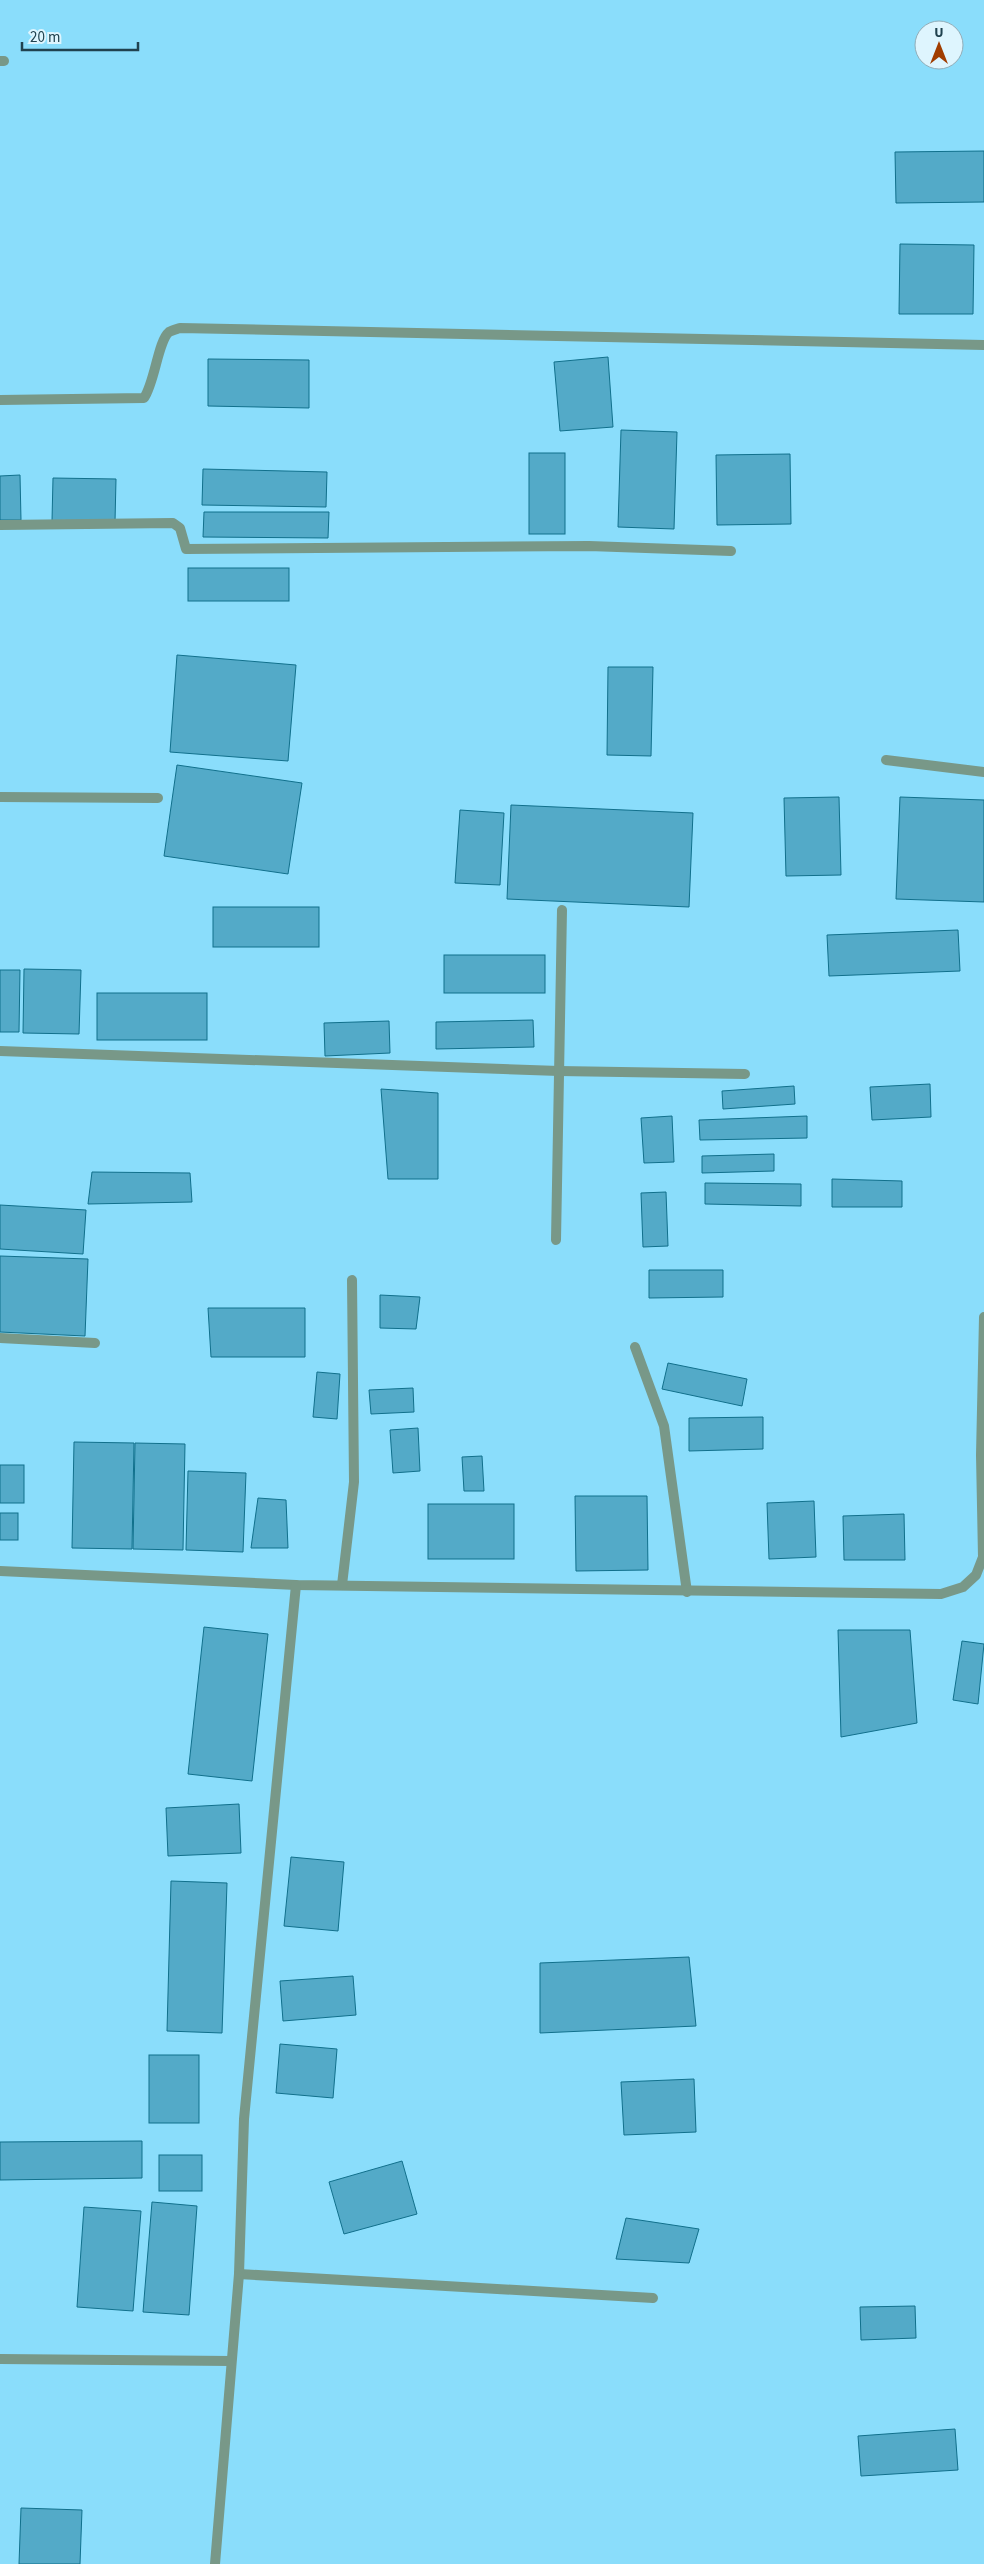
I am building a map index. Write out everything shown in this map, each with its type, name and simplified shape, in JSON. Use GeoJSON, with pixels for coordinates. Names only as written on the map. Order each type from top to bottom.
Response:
{"type":"FeatureCollection","features":[{"type":"Feature","properties":{"kind":"street"},"geometry":{"type":"LineString","coordinates":[[0,400],[144,398],[154,380],[162,342],[168,333],[180,328],[984,345]]}},
{"type":"Feature","properties":{"kind":"street"},"geometry":{"type":"LineString","coordinates":[[0,525],[173,523],[180,528],[186,549],[589,546],[731,551]]}},
{"type":"Feature","properties":{"kind":"street"},"geometry":{"type":"LineString","coordinates":[[886,760],[984,772]]}},
{"type":"Feature","properties":{"kind":"street"},"geometry":{"type":"LineString","coordinates":[[0,797],[158,798]]}},
{"type":"Feature","properties":{"kind":"street"},"geometry":{"type":"LineString","coordinates":[[556,1240],[562,910]]}},
{"type":"Feature","properties":{"kind":"street"},"geometry":{"type":"LineString","coordinates":[[0,1051],[559,1071],[745,1074]]}},
{"type":"Feature","properties":{"kind":"street"},"geometry":{"type":"LineString","coordinates":[[342,1586],[354,1482],[352,1280]]}},
{"type":"Feature","properties":{"kind":"street"},"geometry":{"type":"LineString","coordinates":[[0,1571],[296,1585],[687,1592],[942,1594],[963,1587],[980,1575],[983,1557],[981,1455],[984,1317]]}},
{"type":"Feature","properties":{"kind":"street"},"geometry":{"type":"LineString","coordinates":[[0,1338],[95,1343]]}},
{"type":"Feature","properties":{"kind":"street"},"geometry":{"type":"LineString","coordinates":[[635,1347],[664,1426],[673,1479],[687,1592]]}},
{"type":"Feature","properties":{"kind":"street"},"geometry":{"type":"LineString","coordinates":[[215,2564],[239,2274],[244,2119],[296,1585]]}},
{"type":"Feature","properties":{"kind":"street"},"geometry":{"type":"LineString","coordinates":[[239,2274],[652,2298]]}},
{"type":"Feature","properties":{"kind":"street"},"geometry":{"type":"LineString","coordinates":[[0,2360],[232,2361]]}},
{"type":"Feature","properties":{"kind":"building"},"geometry":{"type":"Polygon","coordinates":[[[984,151],[984,202],[896,203],[895,152],[984,151]]]}},
{"type":"Feature","properties":{"kind":"building"},"geometry":{"type":"Polygon","coordinates":[[[900,244],[974,245],[973,314],[899,314],[900,244]]]}},
{"type":"Feature","properties":{"kind":"building"},"geometry":{"type":"Polygon","coordinates":[[[608,357],[613,427],[560,431],[554,362],[608,357]]]}},
{"type":"Feature","properties":{"kind":"building"},"geometry":{"type":"Polygon","coordinates":[[[208,359],[309,360],[309,408],[208,406],[208,359]]]}},
{"type":"Feature","properties":{"kind":"building"},"geometry":{"type":"Polygon","coordinates":[[[621,430],[677,432],[674,529],[618,527],[621,430]]]}},
{"type":"Feature","properties":{"kind":"building"},"geometry":{"type":"Polygon","coordinates":[[[529,453],[565,453],[565,534],[529,534],[529,453]]]}},
{"type":"Feature","properties":{"kind":"building"},"geometry":{"type":"Polygon","coordinates":[[[790,454],[791,524],[717,525],[716,455],[790,454]]]}},
{"type":"Feature","properties":{"kind":"building"},"geometry":{"type":"Polygon","coordinates":[[[203,469],[327,472],[326,507],[202,505],[203,469]]]}},
{"type":"Feature","properties":{"kind":"building"},"geometry":{"type":"Polygon","coordinates":[[[20,475],[21,520],[0,520],[0,476],[20,475]]]}},
{"type":"Feature","properties":{"kind":"building"},"geometry":{"type":"Polygon","coordinates":[[[53,478],[116,479],[115,522],[52,521],[53,478]]]}},
{"type":"Feature","properties":{"kind":"building"},"geometry":{"type":"Polygon","coordinates":[[[204,512],[329,512],[328,538],[203,537],[204,512]]]}},
{"type":"Feature","properties":{"kind":"building"},"geometry":{"type":"Polygon","coordinates":[[[188,568],[289,568],[289,601],[188,601],[188,568]]]}},
{"type":"Feature","properties":{"kind":"building"},"geometry":{"type":"Polygon","coordinates":[[[177,655],[296,665],[288,761],[170,752],[177,655]]]}},
{"type":"Feature","properties":{"kind":"building"},"geometry":{"type":"Polygon","coordinates":[[[608,667],[653,667],[651,756],[607,755],[608,667]]]}},
{"type":"Feature","properties":{"kind":"building"},"geometry":{"type":"Polygon","coordinates":[[[177,765],[302,783],[288,874],[164,856],[177,765]]]}},
{"type":"Feature","properties":{"kind":"building"},"geometry":{"type":"Polygon","coordinates":[[[839,797],[841,875],[786,876],[784,798],[839,797]]]}},
{"type":"Feature","properties":{"kind":"building"},"geometry":{"type":"Polygon","coordinates":[[[900,797],[984,800],[984,902],[896,899],[900,797]]]}},
{"type":"Feature","properties":{"kind":"building"},"geometry":{"type":"Polygon","coordinates":[[[511,805],[693,813],[689,907],[507,899],[511,805]]]}},
{"type":"Feature","properties":{"kind":"building"},"geometry":{"type":"Polygon","coordinates":[[[460,810],[504,813],[500,885],[455,883],[460,810]]]}},
{"type":"Feature","properties":{"kind":"building"},"geometry":{"type":"Polygon","coordinates":[[[213,907],[319,907],[319,947],[213,947],[213,907]]]}},
{"type":"Feature","properties":{"kind":"building"},"geometry":{"type":"Polygon","coordinates":[[[958,930],[960,971],[829,976],[827,935],[958,930]]]}},
{"type":"Feature","properties":{"kind":"building"},"geometry":{"type":"Polygon","coordinates":[[[444,955],[545,955],[545,993],[444,993],[444,955]]]}},
{"type":"Feature","properties":{"kind":"building"},"geometry":{"type":"Polygon","coordinates":[[[24,969],[81,970],[79,1034],[23,1033],[24,969]]]}},
{"type":"Feature","properties":{"kind":"building"},"geometry":{"type":"Polygon","coordinates":[[[0,970],[20,970],[19,1032],[0,1032],[0,970]]]}},
{"type":"Feature","properties":{"kind":"building"},"geometry":{"type":"Polygon","coordinates":[[[97,993],[207,993],[207,1040],[97,1040],[97,993]]]}},
{"type":"Feature","properties":{"kind":"building"},"geometry":{"type":"Polygon","coordinates":[[[533,1020],[534,1047],[436,1049],[436,1022],[533,1020]]]}},
{"type":"Feature","properties":{"kind":"building"},"geometry":{"type":"Polygon","coordinates":[[[389,1021],[390,1053],[325,1056],[324,1023],[389,1021]]]}},
{"type":"Feature","properties":{"kind":"building"},"geometry":{"type":"Polygon","coordinates":[[[930,1084],[931,1117],[872,1120],[870,1087],[930,1084]]]}},
{"type":"Feature","properties":{"kind":"building"},"geometry":{"type":"Polygon","coordinates":[[[794,1086],[795,1104],[723,1109],[722,1091],[794,1086]]]}},
{"type":"Feature","properties":{"kind":"building"},"geometry":{"type":"Polygon","coordinates":[[[381,1089],[438,1093],[438,1179],[388,1179],[381,1089]]]}},
{"type":"Feature","properties":{"kind":"building"},"geometry":{"type":"Polygon","coordinates":[[[672,1116],[674,1162],[644,1163],[641,1118],[672,1116]]]}},
{"type":"Feature","properties":{"kind":"building"},"geometry":{"type":"Polygon","coordinates":[[[807,1116],[807,1138],[700,1140],[699,1120],[807,1116]]]}},
{"type":"Feature","properties":{"kind":"building"},"geometry":{"type":"Polygon","coordinates":[[[774,1154],[774,1171],[702,1173],[702,1156],[774,1154]]]}},
{"type":"Feature","properties":{"kind":"building"},"geometry":{"type":"Polygon","coordinates":[[[92,1172],[190,1173],[192,1202],[88,1204],[92,1172]]]}},
{"type":"Feature","properties":{"kind":"building"},"geometry":{"type":"Polygon","coordinates":[[[832,1179],[902,1181],[902,1207],[832,1207],[832,1179]]]}},
{"type":"Feature","properties":{"kind":"building"},"geometry":{"type":"Polygon","coordinates":[[[705,1183],[801,1184],[801,1206],[705,1204],[705,1183]]]}},
{"type":"Feature","properties":{"kind":"building"},"geometry":{"type":"Polygon","coordinates":[[[666,1192],[668,1246],[643,1247],[641,1193],[666,1192]]]}},
{"type":"Feature","properties":{"kind":"building"},"geometry":{"type":"Polygon","coordinates":[[[0,1205],[86,1210],[83,1254],[0,1249],[0,1205]]]}},
{"type":"Feature","properties":{"kind":"building"},"geometry":{"type":"Polygon","coordinates":[[[0,1256],[88,1259],[85,1336],[0,1332],[0,1256]]]}},
{"type":"Feature","properties":{"kind":"building"},"geometry":{"type":"Polygon","coordinates":[[[649,1270],[723,1270],[723,1297],[649,1298],[649,1270]]]}},
{"type":"Feature","properties":{"kind":"building"},"geometry":{"type":"Polygon","coordinates":[[[380,1295],[420,1297],[416,1329],[380,1328],[380,1295]]]}},
{"type":"Feature","properties":{"kind":"building"},"geometry":{"type":"Polygon","coordinates":[[[208,1308],[305,1308],[305,1357],[211,1357],[208,1308]]]}},
{"type":"Feature","properties":{"kind":"building"},"geometry":{"type":"Polygon","coordinates":[[[668,1363],[747,1379],[742,1406],[662,1389],[668,1363]]]}},
{"type":"Feature","properties":{"kind":"building"},"geometry":{"type":"Polygon","coordinates":[[[317,1372],[340,1374],[337,1419],[313,1417],[317,1372]]]}},
{"type":"Feature","properties":{"kind":"building"},"geometry":{"type":"Polygon","coordinates":[[[413,1388],[414,1412],[371,1414],[369,1390],[413,1388]]]}},
{"type":"Feature","properties":{"kind":"building"},"geometry":{"type":"Polygon","coordinates":[[[763,1417],[763,1449],[689,1451],[689,1418],[763,1417]]]}},
{"type":"Feature","properties":{"kind":"building"},"geometry":{"type":"Polygon","coordinates":[[[418,1428],[420,1471],[393,1473],[390,1430],[418,1428]]]}},
{"type":"Feature","properties":{"kind":"building"},"geometry":{"type":"Polygon","coordinates":[[[74,1442],[134,1443],[132,1549],[72,1548],[74,1442]]]}},
{"type":"Feature","properties":{"kind":"building"},"geometry":{"type":"Polygon","coordinates":[[[135,1443],[185,1444],[183,1550],[133,1549],[135,1443]]]}},
{"type":"Feature","properties":{"kind":"building"},"geometry":{"type":"Polygon","coordinates":[[[482,1456],[484,1491],[464,1491],[462,1457],[482,1456]]]}},
{"type":"Feature","properties":{"kind":"building"},"geometry":{"type":"Polygon","coordinates":[[[0,1465],[24,1465],[24,1503],[0,1503],[0,1465]]]}},
{"type":"Feature","properties":{"kind":"building"},"geometry":{"type":"Polygon","coordinates":[[[188,1471],[246,1473],[243,1552],[186,1550],[188,1471]]]}},
{"type":"Feature","properties":{"kind":"building"},"geometry":{"type":"Polygon","coordinates":[[[575,1496],[647,1496],[648,1570],[576,1571],[575,1496]]]}},
{"type":"Feature","properties":{"kind":"building"},"geometry":{"type":"Polygon","coordinates":[[[258,1498],[286,1500],[288,1548],[251,1548],[258,1498]]]}},
{"type":"Feature","properties":{"kind":"building"},"geometry":{"type":"Polygon","coordinates":[[[814,1501],[816,1557],[769,1559],[767,1503],[814,1501]]]}},
{"type":"Feature","properties":{"kind":"building"},"geometry":{"type":"Polygon","coordinates":[[[428,1504],[514,1504],[514,1559],[428,1559],[428,1504]]]}},
{"type":"Feature","properties":{"kind":"building"},"geometry":{"type":"Polygon","coordinates":[[[0,1513],[18,1513],[18,1540],[0,1540],[0,1513]]]}},
{"type":"Feature","properties":{"kind":"building"},"geometry":{"type":"Polygon","coordinates":[[[904,1514],[905,1560],[844,1560],[843,1516],[904,1514]]]}},
{"type":"Feature","properties":{"kind":"building"},"geometry":{"type":"Polygon","coordinates":[[[204,1627],[268,1634],[252,1781],[188,1774],[204,1627]]]}},
{"type":"Feature","properties":{"kind":"building"},"geometry":{"type":"Polygon","coordinates":[[[838,1630],[910,1630],[917,1723],[841,1737],[838,1630]]]}},
{"type":"Feature","properties":{"kind":"building"},"geometry":{"type":"Polygon","coordinates":[[[962,1641],[984,1644],[978,1704],[953,1700],[962,1641]]]}},
{"type":"Feature","properties":{"kind":"building"},"geometry":{"type":"Polygon","coordinates":[[[239,1804],[241,1853],[168,1856],[166,1808],[239,1804]]]}},
{"type":"Feature","properties":{"kind":"building"},"geometry":{"type":"Polygon","coordinates":[[[291,1857],[344,1862],[338,1931],[284,1926],[291,1857]]]}},
{"type":"Feature","properties":{"kind":"building"},"geometry":{"type":"Polygon","coordinates":[[[171,1881],[227,1883],[222,2033],[167,2031],[171,1881]]]}},
{"type":"Feature","properties":{"kind":"building"},"geometry":{"type":"Polygon","coordinates":[[[689,1957],[696,2026],[540,2033],[540,1963],[689,1957]]]}},
{"type":"Feature","properties":{"kind":"building"},"geometry":{"type":"Polygon","coordinates":[[[353,1976],[356,2015],[283,2021],[280,1981],[353,1976]]]}},
{"type":"Feature","properties":{"kind":"building"},"geometry":{"type":"Polygon","coordinates":[[[280,2044],[337,2049],[333,2098],[276,2093],[280,2044]]]}},
{"type":"Feature","properties":{"kind":"building"},"geometry":{"type":"Polygon","coordinates":[[[149,2055],[199,2055],[199,2123],[149,2123],[149,2055]]]}},
{"type":"Feature","properties":{"kind":"building"},"geometry":{"type":"Polygon","coordinates":[[[694,2079],[696,2132],[624,2135],[621,2082],[694,2079]]]}},
{"type":"Feature","properties":{"kind":"building"},"geometry":{"type":"Polygon","coordinates":[[[142,2141],[142,2178],[0,2180],[0,2142],[142,2141]]]}},
{"type":"Feature","properties":{"kind":"building"},"geometry":{"type":"Polygon","coordinates":[[[159,2155],[202,2155],[202,2191],[159,2191],[159,2155]]]}},
{"type":"Feature","properties":{"kind":"building"},"geometry":{"type":"Polygon","coordinates":[[[402,2161],[417,2214],[344,2234],[329,2182],[402,2161]]]}},
{"type":"Feature","properties":{"kind":"building"},"geometry":{"type":"Polygon","coordinates":[[[152,2202],[197,2206],[189,2315],[143,2312],[152,2202]]]}},
{"type":"Feature","properties":{"kind":"building"},"geometry":{"type":"Polygon","coordinates":[[[84,2207],[141,2211],[133,2311],[77,2307],[84,2207]]]}},
{"type":"Feature","properties":{"kind":"building"},"geometry":{"type":"Polygon","coordinates":[[[626,2218],[699,2229],[689,2263],[616,2259],[626,2218]]]}},
{"type":"Feature","properties":{"kind":"building"},"geometry":{"type":"Polygon","coordinates":[[[915,2306],[916,2338],[861,2340],[860,2307],[915,2306]]]}},
{"type":"Feature","properties":{"kind":"building"},"geometry":{"type":"Polygon","coordinates":[[[955,2429],[958,2470],[861,2476],[858,2436],[955,2429]]]}},
{"type":"Feature","properties":{"kind":"building"},"geometry":{"type":"Polygon","coordinates":[[[21,2508],[82,2510],[80,2564],[19,2564],[21,2508]]]}}]}
